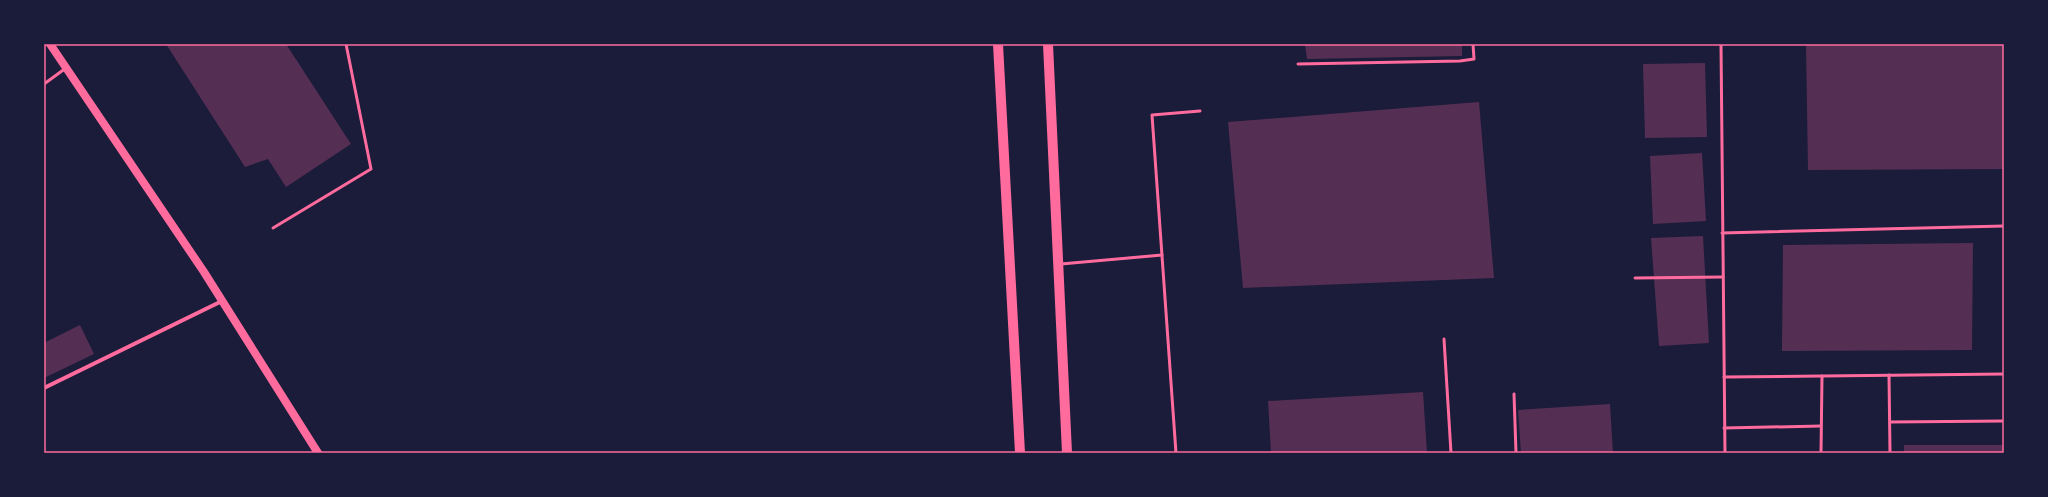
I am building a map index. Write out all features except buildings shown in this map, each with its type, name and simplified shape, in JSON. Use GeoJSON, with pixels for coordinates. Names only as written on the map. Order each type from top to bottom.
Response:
{"type":"FeatureCollection","features":[{"type":"Feature","properties":{"kind":"main road"},"geometry":{"type":"LineString","coordinates":[[50,44],[222,301],[318,453]]}},
{"type":"Feature","properties":{"kind":"main road"},"geometry":{"type":"LineString","coordinates":[[998,44],[1020,453]]}},
{"type":"Feature","properties":{"kind":"main road"},"geometry":{"type":"LineString","coordinates":[[1048,44],[1067,453]]}},
{"type":"Feature","properties":{"kind":"street"},"geometry":{"type":"LineString","coordinates":[[44,388],[222,301]]}},
{"type":"Feature","properties":{"kind":"lane"},"geometry":{"type":"LineString","coordinates":[[273,228],[371,169],[346,44]]}},
{"type":"Feature","properties":{"kind":"lane"},"geometry":{"type":"LineString","coordinates":[[1298,64],[1460,61],[1474,59],[1473,44]]}},
{"type":"Feature","properties":{"kind":"lane"},"geometry":{"type":"LineString","coordinates":[[1721,44],[1725,453]]}},
{"type":"Feature","properties":{"kind":"lane"},"geometry":{"type":"LineString","coordinates":[[44,84],[66,68]]}},
{"type":"Feature","properties":{"kind":"lane"},"geometry":{"type":"LineString","coordinates":[[1176,453],[1152,115],[1200,111]]}},
{"type":"Feature","properties":{"kind":"lane"},"geometry":{"type":"LineString","coordinates":[[1722,233],[2004,226]]}},
{"type":"Feature","properties":{"kind":"lane"},"geometry":{"type":"LineString","coordinates":[[1059,264],[1162,255]]}},
{"type":"Feature","properties":{"kind":"lane"},"geometry":{"type":"LineString","coordinates":[[1635,278],[1723,276]]}},
{"type":"Feature","properties":{"kind":"lane"},"geometry":{"type":"LineString","coordinates":[[1444,339],[1451,453]]}},
{"type":"Feature","properties":{"kind":"lane"},"geometry":{"type":"LineString","coordinates":[[1724,377],[2004,374]]}},
{"type":"Feature","properties":{"kind":"lane"},"geometry":{"type":"LineString","coordinates":[[1889,375],[1890,453]]}},
{"type":"Feature","properties":{"kind":"lane"},"geometry":{"type":"LineString","coordinates":[[1821,453],[1822,376]]}},
{"type":"Feature","properties":{"kind":"lane"},"geometry":{"type":"LineString","coordinates":[[1514,394],[1516,453]]}},
{"type":"Feature","properties":{"kind":"lane"},"geometry":{"type":"LineString","coordinates":[[1890,422],[2004,421]]}},
{"type":"Feature","properties":{"kind":"lane"},"geometry":{"type":"LineString","coordinates":[[1724,428],[1821,426]]}}]}
